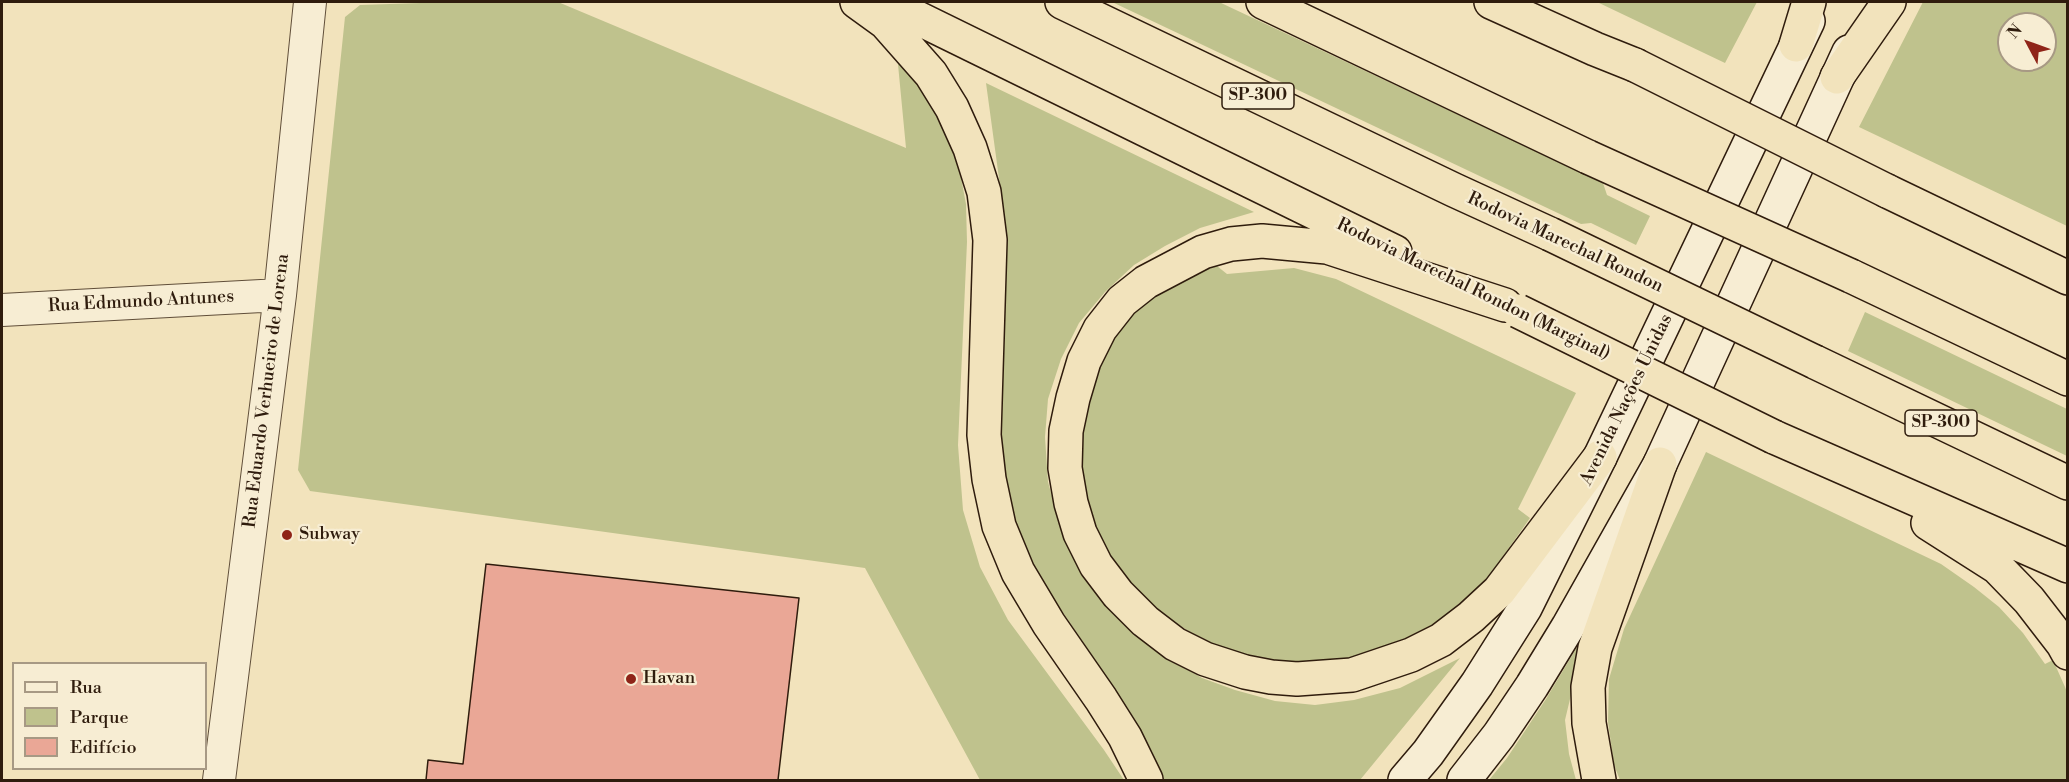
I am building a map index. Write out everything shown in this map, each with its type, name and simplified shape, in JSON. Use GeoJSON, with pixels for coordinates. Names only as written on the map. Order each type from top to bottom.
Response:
{"type":"FeatureCollection","features":[{"type":"Feature","properties":{"kind":"highway"},"geometry":{"type":"LineString","coordinates":[[856,2],[886,23],[932,74],[952,108],[970,148],[984,192],[990,240],[984,435],[988,479],[999,526],[1018,572],[1049,624],[1119,728],[1146,780]]}},
{"type":"Feature","properties":{"kind":"highway","name":"Rodovia Marechal Rondon (Marginal)"},"geometry":{"type":"LineString","coordinates":[[885,2],[1774,437],[2067,566]]}},
{"type":"Feature","properties":{"kind":"highway","name":"Rodovia Marechal Rondon"},"geometry":{"type":"LineString","coordinates":[[1062,2],[2067,483]]}},
{"type":"Feature","properties":{"kind":"highway"},"geometry":{"type":"LineString","coordinates":[[1263,2],[1588,157],[1851,276],[2067,379]]}},
{"type":"Feature","properties":{"kind":"highway"},"geometry":{"type":"LineString","coordinates":[[1491,2],[1635,65],[2067,278]]}},
{"type":"Feature","properties":{"kind":"highway"},"geometry":{"type":"LineString","coordinates":[[1523,2],[1595,49]]}},
{"type":"Feature","properties":{"kind":"highway"},"geometry":{"type":"LineString","coordinates":[[1796,45],[1809,2]]}},
{"type":"Feature","properties":{"kind":"highway"},"geometry":{"type":"LineString","coordinates":[[1837,77],[1889,2]]}},
{"type":"Feature","properties":{"kind":"highway"},"geometry":{"type":"LineString","coordinates":[[1951,222],[2067,258]]}},
{"type":"Feature","properties":{"kind":"highway"},"geometry":{"type":"LineString","coordinates":[[1511,308],[1327,247],[1262,241],[1231,244],[1203,252],[1146,282],[1122,301],[1100,329],[1084,361],[1066,431],[1065,468],[1071,503],[1080,533],[1096,565],[1118,594],[1145,621],[1175,644],[1205,659],[1245,672],[1271,677],[1297,679],[1352,675],[1411,655],[1441,640],[1471,617],[1499,591],[1600,457]]}},
{"type":"Feature","properties":{"kind":"highway"},"geometry":{"type":"LineString","coordinates":[[1599,780],[1589,723],[1588,687],[1595,648],[1660,464]]}},
{"type":"Feature","properties":{"kind":"highway"},"geometry":{"type":"LineString","coordinates":[[1846,470],[1997,567],[2029,600],[2063,644],[2067,653]]}},
{"type":"Feature","properties":{"kind":"main road","name":"Avenida Nações Unidas"},"geometry":{"type":"LineString","coordinates":[[1405,780],[1428,753],[1477,684],[1525,608],[1600,457],[1817,2]]}},
{"type":"Feature","properties":{"kind":"main road"},"geometry":{"type":"LineString","coordinates":[[1464,780],[1499,735],[1532,686],[1660,464],[1873,2]]}},
{"type":"Feature","properties":{"kind":"street","name":"Rua Eduardo Verhueiro de Lorena"},"geometry":{"type":"LineString","coordinates":[[219,780],[280,295],[310,2]]}},
{"type":"Feature","properties":{"kind":"street","name":"Rua Edmundo Antunes"},"geometry":{"type":"LineString","coordinates":[[2,310],[280,295]]}},
{"type":"Feature","properties":{"kind":"green space"},"geometry":{"type":"Polygon","coordinates":[[[558,2],[906,148],[897,54],[924,89],[943,125],[959,167],[966,204],[967,242],[958,445],[963,510],[980,567],[1008,620],[1124,780],[980,780],[865,568],[310,491],[298,470],[345,17],[360,5],[558,2]]]}},
{"type":"Feature","properties":{"kind":"green space"},"geometry":{"type":"Polygon","coordinates":[[[1112,2],[1219,2],[1603,183],[1607,195],[1650,216],[1636,245],[1591,223],[1581,224],[1112,2]]]}},
{"type":"Feature","properties":{"kind":"green space"},"geometry":{"type":"Polygon","coordinates":[[[1597,2],[1757,2],[1725,63],[1597,2]]]}},
{"type":"Feature","properties":{"kind":"green space"},"geometry":{"type":"Polygon","coordinates":[[[1923,2],[2067,2],[2067,226],[1859,127],[1923,2]]]}},
{"type":"Feature","properties":{"kind":"green space"},"geometry":{"type":"Polygon","coordinates":[[[986,83],[1254,212],[1200,228],[1134,265],[1105,292],[1079,323],[1061,359],[1048,399],[1045,437],[1048,482],[1060,525],[1077,565],[1102,601],[1128,629],[1164,656],[1202,678],[1275,701],[1315,705],[1354,700],[1400,688],[1460,658],[1360,780],[1164,780],[1129,710],[1041,580],[1022,540],[1009,502],[1003,462],[1000,409],[1004,242],[1001,193],[986,83]]]}},
{"type":"Feature","properties":{"kind":"green space"},"geometry":{"type":"Polygon","coordinates":[[[1217,266],[1227,274],[1294,268],[1336,279],[1576,393],[1518,509],[1530,518],[1485,582],[1457,611],[1422,632],[1382,650],[1347,661],[1302,664],[1265,661],[1229,651],[1194,635],[1163,614],[1134,586],[1112,558],[1093,525],[1082,487],[1078,451],[1093,372],[1115,332],[1146,299],[1181,279],[1217,266]]]}},
{"type":"Feature","properties":{"kind":"green space"},"geometry":{"type":"Polygon","coordinates":[[[1865,312],[2067,409],[2067,456],[1848,351],[1865,312]]]}},
{"type":"Feature","properties":{"kind":"green space"},"geometry":{"type":"Polygon","coordinates":[[[1706,452],[1941,564],[1999,607],[2023,633],[2045,664],[2053,660],[2065,687],[2068,695],[2067,780],[1620,780],[1614,765],[1608,722],[1609,679],[1624,629],[1706,452]]]}},
{"type":"Feature","properties":{"kind":"green space"},"geometry":{"type":"Polygon","coordinates":[[[1586,632],[1565,720],[1569,754],[1576,780],[1489,780],[1507,758],[1546,699],[1586,632]]]}},
{"type":"Feature","properties":{"kind":"building","name":"Havan"},"geometry":{"type":"Polygon","coordinates":[[[486,564],[799,598],[778,780],[426,780],[428,760],[463,764],[486,564]]]}},
{"type":"Feature","properties":{"kind":"place","name":"Subway"},"geometry":{"type":"Point","coordinates":[287,535]}},
{"type":"Feature","properties":{"kind":"place","name":"Havan"},"geometry":{"type":"Point","coordinates":[631,679]}}]}
